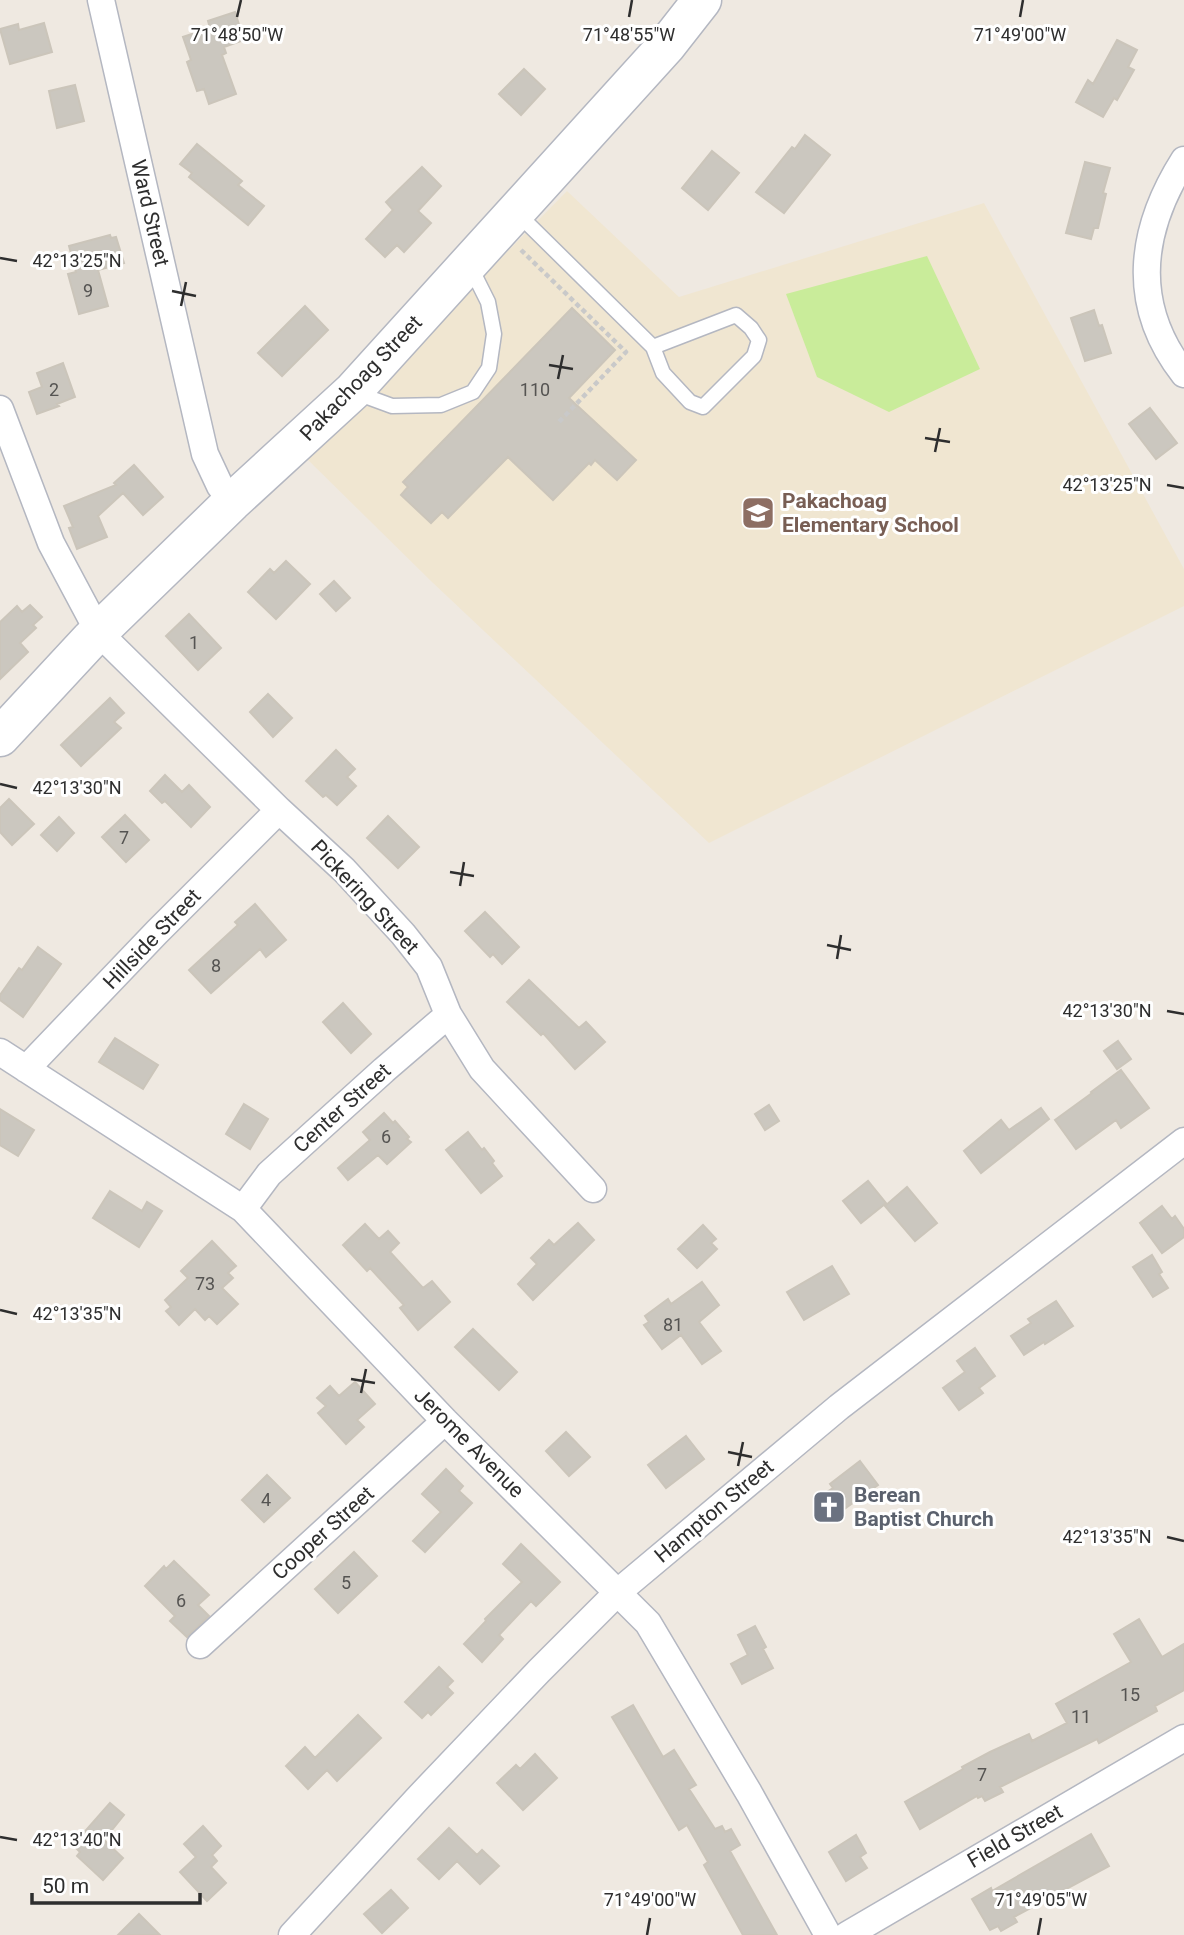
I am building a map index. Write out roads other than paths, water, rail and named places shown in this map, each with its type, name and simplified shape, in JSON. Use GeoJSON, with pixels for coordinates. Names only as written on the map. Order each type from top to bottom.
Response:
{"type":"FeatureCollection","features":[{"type":"Feature","properties":{"kind":"street","name":"Ward Street"},"geometry":{"type":"LineString","coordinates":[[101,0],[205,454],[220,486],[232,502]]}},
{"type":"Feature","properties":{"kind":"street","name":"Pakachoag Street"},"geometry":{"type":"LineString","coordinates":[[0,737],[90,640],[232,502],[353,391],[468,264],[515,227],[702,0]]}},
{"type":"Feature","properties":{"kind":"street"},"geometry":{"type":"LineString","coordinates":[[1184,160],[1161,201],[1149,242],[1146,276],[1152,310],[1163,342],[1184,374]]}},
{"type":"Feature","properties":{"kind":"street","name":"Pickering Street"},"geometry":{"type":"LineString","coordinates":[[0,409],[51,543],[99,633],[344,870],[402,934],[429,967],[448,1015],[482,1069],[593,1189]]}},
{"type":"Feature","properties":{"kind":"street","name":"Hillside Street"},"geometry":{"type":"LineString","coordinates":[[26,1069],[279,810]]}},
{"type":"Feature","properties":{"kind":"street","name":"Center Street"},"geometry":{"type":"LineString","coordinates":[[243,1209],[269,1174],[448,1015]]}},
{"type":"Feature","properties":{"kind":"street","name":"Jerome Avenue"},"geometry":{"type":"LineString","coordinates":[[0,1052],[243,1209],[445,1421],[648,1623],[749,1793],[828,1935]]}},
{"type":"Feature","properties":{"kind":"street","name":"Hampton Street"},"geometry":{"type":"LineString","coordinates":[[292,1935],[447,1768],[618,1592],[839,1407],[1184,1141]]}},
{"type":"Feature","properties":{"kind":"street","name":"Cooper Street"},"geometry":{"type":"LineString","coordinates":[[200,1645],[445,1421]]}},
{"type":"Feature","properties":{"kind":"street","name":"Field Street"},"geometry":{"type":"LineString","coordinates":[[847,1935],[1184,1738]]}},
{"type":"Feature","properties":{"kind":"lane"},"geometry":{"type":"LineString","coordinates":[[515,227],[653,347],[663,373],[690,402],[703,407],[754,356],[759,340],[736,314],[653,347]]}},
{"type":"Feature","properties":{"kind":"lane"},"geometry":{"type":"LineString","coordinates":[[353,391],[392,406],[441,405],[473,392],[489,368],[494,334],[488,302],[468,264]]}},
{"type":"Feature","properties":{"kind":"place","name":"Pakachoag Elementary School"},"geometry":{"type":"Point","coordinates":[758,513]}},
{"type":"Feature","properties":{"kind":"place","name":"Berean Baptist Church"},"geometry":{"type":"Point","coordinates":[829,1507]}}]}
